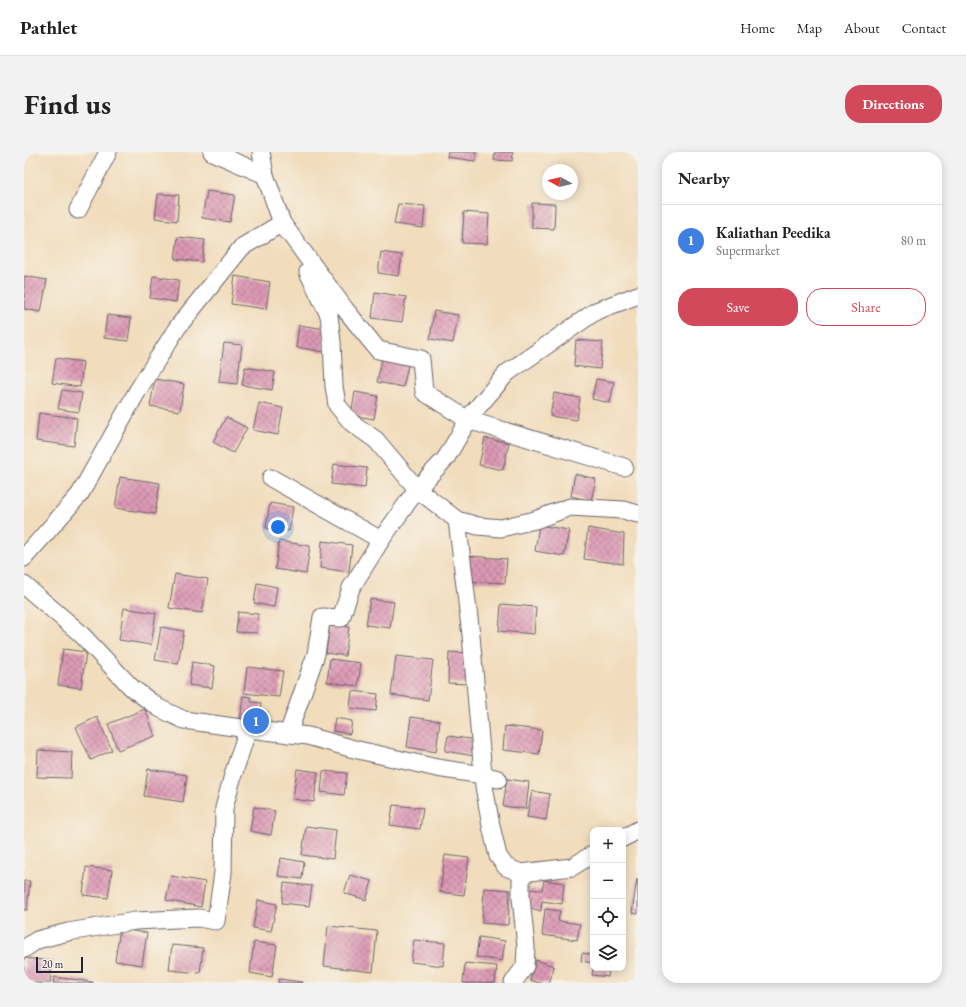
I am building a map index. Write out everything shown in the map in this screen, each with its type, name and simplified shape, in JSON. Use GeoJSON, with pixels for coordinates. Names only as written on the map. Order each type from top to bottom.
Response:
{"type":"FeatureCollection","features":[{"type":"Feature","properties":{"kind":"street"},"geometry":{"type":"LineString","coordinates":[[78,210],[108,152]]}},
{"type":"Feature","properties":{"kind":"street"},"geometry":{"type":"LineString","coordinates":[[212,152],[265,175]]}},
{"type":"Feature","properties":{"kind":"street"},"geometry":{"type":"LineString","coordinates":[[261,152],[265,175],[282,223],[329,315],[334,386],[337,405],[352,423],[376,440],[417,489],[457,520],[478,526],[502,528],[535,520],[570,507],[623,510],[638,514]]}},
{"type":"Feature","properties":{"kind":"street"},"geometry":{"type":"LineString","coordinates":[[282,223],[345,309],[378,350],[421,359],[424,392],[468,420],[624,467]]}},
{"type":"Feature","properties":{"kind":"street"},"geometry":{"type":"LineString","coordinates":[[24,558],[80,494],[138,390],[177,328],[242,247],[282,223]]}},
{"type":"Feature","properties":{"kind":"street"},"geometry":{"type":"LineString","coordinates":[[288,734],[316,654],[322,617],[341,618],[351,588],[381,540],[417,489],[446,458],[471,415],[507,373],[596,311],[638,295]]}},
{"type":"Feature","properties":{"kind":"street"},"geometry":{"type":"LineString","coordinates":[[270,478],[381,540]]}},
{"type":"Feature","properties":{"kind":"street"},"geometry":{"type":"LineString","coordinates":[[457,520],[490,777],[491,826],[498,856],[506,867],[521,873],[572,867],[590,856]]}},
{"type":"Feature","properties":{"kind":"street"},"geometry":{"type":"LineString","coordinates":[[24,585],[80,633],[132,688],[159,708],[184,720],[308,736],[354,749],[437,768],[490,777]]}},
{"type":"Feature","properties":{"kind":"street"},"geometry":{"type":"LineString","coordinates":[[24,949],[37,940],[68,932],[135,921],[198,918],[216,921],[223,872],[224,808],[248,729]]}},
{"type":"Feature","properties":{"kind":"street"},"geometry":{"type":"LineString","coordinates":[[626,836],[638,830]]}},
{"type":"Feature","properties":{"kind":"street"},"geometry":{"type":"LineString","coordinates":[[514,983],[525,966],[526,947],[521,897],[521,873]]}},
{"type":"Feature","properties":{"kind":"building"},"geometry":{"type":"Polygon","coordinates":[[[448,152],[476,152],[475,161],[447,157],[448,152]]]}},
{"type":"Feature","properties":{"kind":"building"},"geometry":{"type":"Polygon","coordinates":[[[495,152],[513,152],[512,161],[494,160],[495,152]]]}},
{"type":"Feature","properties":{"kind":"building"},"geometry":{"type":"Polygon","coordinates":[[[207,191],[235,195],[230,222],[202,218],[207,191]]]}},
{"type":"Feature","properties":{"kind":"building"},"geometry":{"type":"Polygon","coordinates":[[[158,194],[179,195],[177,221],[155,218],[158,194]]]}},
{"type":"Feature","properties":{"kind":"building"},"geometry":{"type":"Polygon","coordinates":[[[532,203],[555,204],[554,229],[532,228],[532,203]]]}},
{"type":"Feature","properties":{"kind":"building"},"geometry":{"type":"Polygon","coordinates":[[[398,204],[425,206],[423,228],[394,224],[398,204]]]}},
{"type":"Feature","properties":{"kind":"building"},"geometry":{"type":"Polygon","coordinates":[[[464,212],[489,214],[487,244],[462,243],[464,212]]]}},
{"type":"Feature","properties":{"kind":"building"},"geometry":{"type":"Polygon","coordinates":[[[178,237],[205,240],[202,262],[175,259],[178,237]]]}},
{"type":"Feature","properties":{"kind":"building"},"geometry":{"type":"Polygon","coordinates":[[[381,252],[402,255],[399,276],[378,273],[381,252]]]}},
{"type":"Feature","properties":{"kind":"building"},"geometry":{"type":"Polygon","coordinates":[[[24,276],[47,280],[41,312],[24,309],[24,276]]]}},
{"type":"Feature","properties":{"kind":"building"},"geometry":{"type":"Polygon","coordinates":[[[153,276],[179,280],[176,302],[150,298],[153,276]]]}},
{"type":"Feature","properties":{"kind":"building"},"geometry":{"type":"Polygon","coordinates":[[[235,276],[270,282],[266,309],[231,304],[235,276]]]}},
{"type":"Feature","properties":{"kind":"building"},"geometry":{"type":"Polygon","coordinates":[[[375,292],[406,297],[402,322],[372,318],[375,292]]]}},
{"type":"Feature","properties":{"kind":"building"},"geometry":{"type":"Polygon","coordinates":[[[434,311],[458,315],[453,343],[430,339],[434,311]]]}},
{"type":"Feature","properties":{"kind":"building"},"geometry":{"type":"Polygon","coordinates":[[[107,315],[131,318],[128,341],[104,338],[107,315]]]}},
{"type":"Feature","properties":{"kind":"building"},"geometry":{"type":"Polygon","coordinates":[[[299,325],[326,329],[324,352],[296,347],[299,325]]]}},
{"type":"Feature","properties":{"kind":"building"},"geometry":{"type":"Polygon","coordinates":[[[576,340],[603,342],[600,369],[574,366],[576,340]]]}},
{"type":"Feature","properties":{"kind":"building"},"geometry":{"type":"Polygon","coordinates":[[[224,343],[242,345],[237,384],[219,382],[224,343]]]}},
{"type":"Feature","properties":{"kind":"building"},"geometry":{"type":"Polygon","coordinates":[[[383,355],[409,361],[403,387],[377,382],[383,355]]]}},
{"type":"Feature","properties":{"kind":"building"},"geometry":{"type":"Polygon","coordinates":[[[56,358],[83,362],[80,387],[52,383],[56,358]]]}},
{"type":"Feature","properties":{"kind":"building"},"geometry":{"type":"Polygon","coordinates":[[[245,367],[275,372],[272,390],[242,385],[245,367]]]}},
{"type":"Feature","properties":{"kind":"building"},"geometry":{"type":"Polygon","coordinates":[[[155,379],[184,384],[180,411],[150,406],[155,379]]]}},
{"type":"Feature","properties":{"kind":"building"},"geometry":{"type":"Polygon","coordinates":[[[596,379],[614,382],[610,403],[592,399],[596,379]]]}},
{"type":"Feature","properties":{"kind":"building"},"geometry":{"type":"Polygon","coordinates":[[[62,390],[82,393],[79,412],[58,409],[62,390]]]}},
{"type":"Feature","properties":{"kind":"building"},"geometry":{"type":"Polygon","coordinates":[[[355,392],[378,396],[374,419],[351,415],[355,392]]]}},
{"type":"Feature","properties":{"kind":"building"},"geometry":{"type":"Polygon","coordinates":[[[554,393],[580,398],[577,420],[550,416],[554,393]]]}},
{"type":"Feature","properties":{"kind":"building"},"geometry":{"type":"Polygon","coordinates":[[[259,403],[283,408],[278,435],[253,430],[259,403]]]}},
{"type":"Feature","properties":{"kind":"building"},"geometry":{"type":"Polygon","coordinates":[[[39,413],[77,418],[74,446],[36,441],[39,413]]]}},
{"type":"Feature","properties":{"kind":"building"},"geometry":{"type":"Polygon","coordinates":[[[226,417],[247,428],[233,453],[213,442],[226,417]]]}},
{"type":"Feature","properties":{"kind":"building"},"geometry":{"type":"Polygon","coordinates":[[[485,438],[509,443],[503,470],[479,465],[485,438]]]}},
{"type":"Feature","properties":{"kind":"building"},"geometry":{"type":"Polygon","coordinates":[[[334,464],[367,468],[365,488],[331,484],[334,464]]]}},
{"type":"Feature","properties":{"kind":"building"},"geometry":{"type":"Polygon","coordinates":[[[575,474],[596,479],[591,501],[571,496],[575,474]]]}},
{"type":"Feature","properties":{"kind":"building"},"geometry":{"type":"Polygon","coordinates":[[[120,477],[160,483],[155,514],[115,508],[120,477]]]}},
{"type":"Feature","properties":{"kind":"building"},"geometry":{"type":"Polygon","coordinates":[[[270,503],[293,507],[289,531],[266,528],[270,503]]]}},
{"type":"Feature","properties":{"kind":"building"},"geometry":{"type":"Polygon","coordinates":[[[539,525],[569,530],[564,556],[535,551],[539,525]]]}},
{"type":"Feature","properties":{"kind":"building"},"geometry":{"type":"Polygon","coordinates":[[[588,528],[624,534],[623,564],[584,559],[588,528]]]}},
{"type":"Feature","properties":{"kind":"building"},"geometry":{"type":"Polygon","coordinates":[[[279,541],[310,546],[306,574],[275,569],[279,541]]]}},
{"type":"Feature","properties":{"kind":"building"},"geometry":{"type":"Polygon","coordinates":[[[322,541],[352,545],[349,572],[320,568],[322,541]]]}},
{"type":"Feature","properties":{"kind":"building"},"geometry":{"type":"Polygon","coordinates":[[[469,556],[507,559],[505,583],[467,581],[469,556]]]}},
{"type":"Feature","properties":{"kind":"building"},"geometry":{"type":"Polygon","coordinates":[[[175,574],[208,579],[202,613],[169,608],[175,574]]]}},
{"type":"Feature","properties":{"kind":"building"},"geometry":{"type":"Polygon","coordinates":[[[257,583],[277,587],[274,607],[254,603],[257,583]]]}},
{"type":"Feature","properties":{"kind":"building"},"geometry":{"type":"Polygon","coordinates":[[[370,599],[394,602],[390,628],[366,625],[370,599]]]}},
{"type":"Feature","properties":{"kind":"building"},"geometry":{"type":"Polygon","coordinates":[[[501,604],[536,607],[534,634],[499,631],[501,604]]]}},
{"type":"Feature","properties":{"kind":"building"},"geometry":{"type":"Polygon","coordinates":[[[124,608],[156,613],[151,645],[119,640],[124,608]]]}},
{"type":"Feature","properties":{"kind":"building"},"geometry":{"type":"Polygon","coordinates":[[[238,612],[258,614],[257,633],[236,632],[238,612]]]}},
{"type":"Feature","properties":{"kind":"building"},"geometry":{"type":"Polygon","coordinates":[[[330,624],[349,627],[345,656],[326,653],[330,624]]]}},
{"type":"Feature","properties":{"kind":"building"},"geometry":{"type":"Polygon","coordinates":[[[161,627],[184,631],[178,664],[155,660],[161,627]]]}},
{"type":"Feature","properties":{"kind":"building"},"geometry":{"type":"Polygon","coordinates":[[[63,649],[86,652],[81,688],[58,685],[63,649]]]}},
{"type":"Feature","properties":{"kind":"building"},"geometry":{"type":"Polygon","coordinates":[[[449,652],[468,653],[467,684],[448,683],[449,652]]]}},
{"type":"Feature","properties":{"kind":"building"},"geometry":{"type":"Polygon","coordinates":[[[396,656],[433,660],[428,700],[391,695],[396,656]]]}},
{"type":"Feature","properties":{"kind":"building"},"geometry":{"type":"Polygon","coordinates":[[[330,659],[361,663],[358,686],[327,682],[330,659]]]}},
{"type":"Feature","properties":{"kind":"building"},"geometry":{"type":"Polygon","coordinates":[[[192,662],[215,666],[212,688],[189,685],[192,662]]]}},
{"type":"Feature","properties":{"kind":"building"},"geometry":{"type":"Polygon","coordinates":[[[247,667],[283,671],[279,697],[244,693],[247,667]]]}},
{"type":"Feature","properties":{"kind":"building"},"geometry":{"type":"Polygon","coordinates":[[[352,691],[378,694],[376,711],[350,708],[352,691]]]}},
{"type":"Feature","properties":{"kind":"building"},"geometry":{"type":"Polygon","coordinates":[[[243,696],[251,697],[251,702],[261,703],[260,711],[268,712],[266,726],[240,723],[243,696]]]}},
{"type":"Feature","properties":{"kind":"building"},"geometry":{"type":"Polygon","coordinates":[[[145,709],[155,736],[118,750],[108,724],[145,709]]]}},
{"type":"Feature","properties":{"kind":"building"},"geometry":{"type":"Polygon","coordinates":[[[97,717],[112,750],[91,760],[76,727],[97,717]]]}},
{"type":"Feature","properties":{"kind":"building"},"geometry":{"type":"Polygon","coordinates":[[[411,717],[440,721],[436,752],[407,747],[411,717]]]}},
{"type":"Feature","properties":{"kind":"building"},"geometry":{"type":"Polygon","coordinates":[[[335,718],[352,721],[350,734],[333,731],[335,718]]]}},
{"type":"Feature","properties":{"kind":"building"},"geometry":{"type":"Polygon","coordinates":[[[505,726],[542,730],[539,754],[503,750],[505,726]]]}},
{"type":"Feature","properties":{"kind":"building"},"geometry":{"type":"Polygon","coordinates":[[[448,736],[477,740],[474,756],[445,751],[448,736]]]}},
{"type":"Feature","properties":{"kind":"building"},"geometry":{"type":"Polygon","coordinates":[[[38,750],[72,752],[71,778],[37,777],[38,750]]]}},
{"type":"Feature","properties":{"kind":"building"},"geometry":{"type":"Polygon","coordinates":[[[148,769],[187,775],[183,802],[144,796],[148,769]]]}},
{"type":"Feature","properties":{"kind":"building"},"geometry":{"type":"Polygon","coordinates":[[[297,769],[318,772],[314,802],[293,799],[297,769]]]}},
{"type":"Feature","properties":{"kind":"building"},"geometry":{"type":"Polygon","coordinates":[[[323,771],[347,773],[344,795],[321,792],[323,771]]]}},
{"type":"Feature","properties":{"kind":"building"},"geometry":{"type":"Polygon","coordinates":[[[507,779],[529,782],[526,809],[503,806],[507,779]]]}},
{"type":"Feature","properties":{"kind":"building"},"geometry":{"type":"Polygon","coordinates":[[[532,791],[550,794],[546,820],[527,817],[532,791]]]}},
{"type":"Feature","properties":{"kind":"building"},"geometry":{"type":"Polygon","coordinates":[[[393,805],[423,808],[420,829],[390,825],[393,805]]]}},
{"type":"Feature","properties":{"kind":"building"},"geometry":{"type":"Polygon","coordinates":[[[254,807],[275,811],[271,835],[250,831],[254,807]]]}},
{"type":"Feature","properties":{"kind":"building"},"geometry":{"type":"Polygon","coordinates":[[[306,826],[336,830],[333,859],[302,855],[306,826]]]}},
{"type":"Feature","properties":{"kind":"building"},"geometry":{"type":"Polygon","coordinates":[[[445,855],[469,858],[464,895],[440,892],[445,855]]]}},
{"type":"Feature","properties":{"kind":"building"},"geometry":{"type":"Polygon","coordinates":[[[281,858],[304,862],[302,879],[278,876],[281,858]]]}},
{"type":"Feature","properties":{"kind":"building"},"geometry":{"type":"Polygon","coordinates":[[[86,867],[112,870],[108,898],[83,895],[86,867]]]}},
{"type":"Feature","properties":{"kind":"building"},"geometry":{"type":"Polygon","coordinates":[[[350,875],[372,881],[366,900],[344,893],[350,875]]]}},
{"type":"Feature","properties":{"kind":"building"},"geometry":{"type":"Polygon","coordinates":[[[171,876],[205,882],[201,907],[166,900],[171,876]]]}},
{"type":"Feature","properties":{"kind":"building"},"geometry":{"type":"Polygon","coordinates":[[[638,879],[638,914],[632,913],[638,879]]]}},
{"type":"Feature","properties":{"kind":"building"},"geometry":{"type":"Polygon","coordinates":[[[544,880],[564,883],[562,904],[542,901],[541,911],[525,907],[527,889],[542,890],[544,880]]]}},
{"type":"Feature","properties":{"kind":"building"},"geometry":{"type":"Polygon","coordinates":[[[24,881],[30,881],[27,910],[24,910],[24,881]]]}},
{"type":"Feature","properties":{"kind":"building"},"geometry":{"type":"Polygon","coordinates":[[[284,883],[312,886],[309,906],[282,903],[284,883]]]}},
{"type":"Feature","properties":{"kind":"building"},"geometry":{"type":"Polygon","coordinates":[[[484,888],[510,890],[508,925],[482,923],[484,888]]]}},
{"type":"Feature","properties":{"kind":"building"},"geometry":{"type":"Polygon","coordinates":[[[258,900],[277,904],[271,931],[253,928],[258,900]]]}},
{"type":"Feature","properties":{"kind":"building"},"geometry":{"type":"Polygon","coordinates":[[[545,909],[560,911],[558,921],[580,924],[577,940],[542,935],[545,909]]]}},
{"type":"Feature","properties":{"kind":"building"},"geometry":{"type":"Polygon","coordinates":[[[328,926],[377,931],[373,972],[324,966],[328,926]]]}},
{"type":"Feature","properties":{"kind":"building"},"geometry":{"type":"Polygon","coordinates":[[[120,929],[147,933],[142,965],[115,961],[120,929]]]}},
{"type":"Feature","properties":{"kind":"building"},"geometry":{"type":"Polygon","coordinates":[[[479,937],[505,941],[502,961],[476,957],[479,937]]]}},
{"type":"Feature","properties":{"kind":"building"},"geometry":{"type":"Polygon","coordinates":[[[414,940],[445,943],[443,966],[411,962],[414,940]]]}},
{"type":"Feature","properties":{"kind":"building"},"geometry":{"type":"Polygon","coordinates":[[[254,942],[277,945],[272,977],[250,973],[254,942]]]}},
{"type":"Feature","properties":{"kind":"building"},"geometry":{"type":"Polygon","coordinates":[[[172,945],[203,948],[200,973],[169,970],[172,945]]]}},
{"type":"Feature","properties":{"kind":"building"},"geometry":{"type":"Polygon","coordinates":[[[582,953],[590,954],[590,962],[581,961],[582,953]]]}},
{"type":"Feature","properties":{"kind":"building"},"geometry":{"type":"Polygon","coordinates":[[[24,958],[52,961],[50,983],[24,983],[24,958]]]}},
{"type":"Feature","properties":{"kind":"building"},"geometry":{"type":"Polygon","coordinates":[[[536,960],[554,966],[548,983],[539,983],[530,980],[536,960]]]}},
{"type":"Feature","properties":{"kind":"building"},"geometry":{"type":"Polygon","coordinates":[[[465,963],[497,966],[495,983],[463,983],[465,963]]]}},
{"type":"Feature","properties":{"kind":"building"},"geometry":{"type":"Polygon","coordinates":[[[593,971],[609,971],[608,977],[592,975],[593,971]]]}},
{"type":"Feature","properties":{"kind":"building"},"geometry":{"type":"Polygon","coordinates":[[[54,977],[93,982],[93,983],[53,983],[54,977]]]}},
{"type":"Feature","properties":{"kind":"building"},"geometry":{"type":"Polygon","coordinates":[[[279,979],[302,982],[302,983],[278,983],[279,979]]]}},
{"type":"Feature","properties":{"kind":"place","name":"Kaliathan Peedika"},"geometry":{"type":"Point","coordinates":[256,721]}}]}
